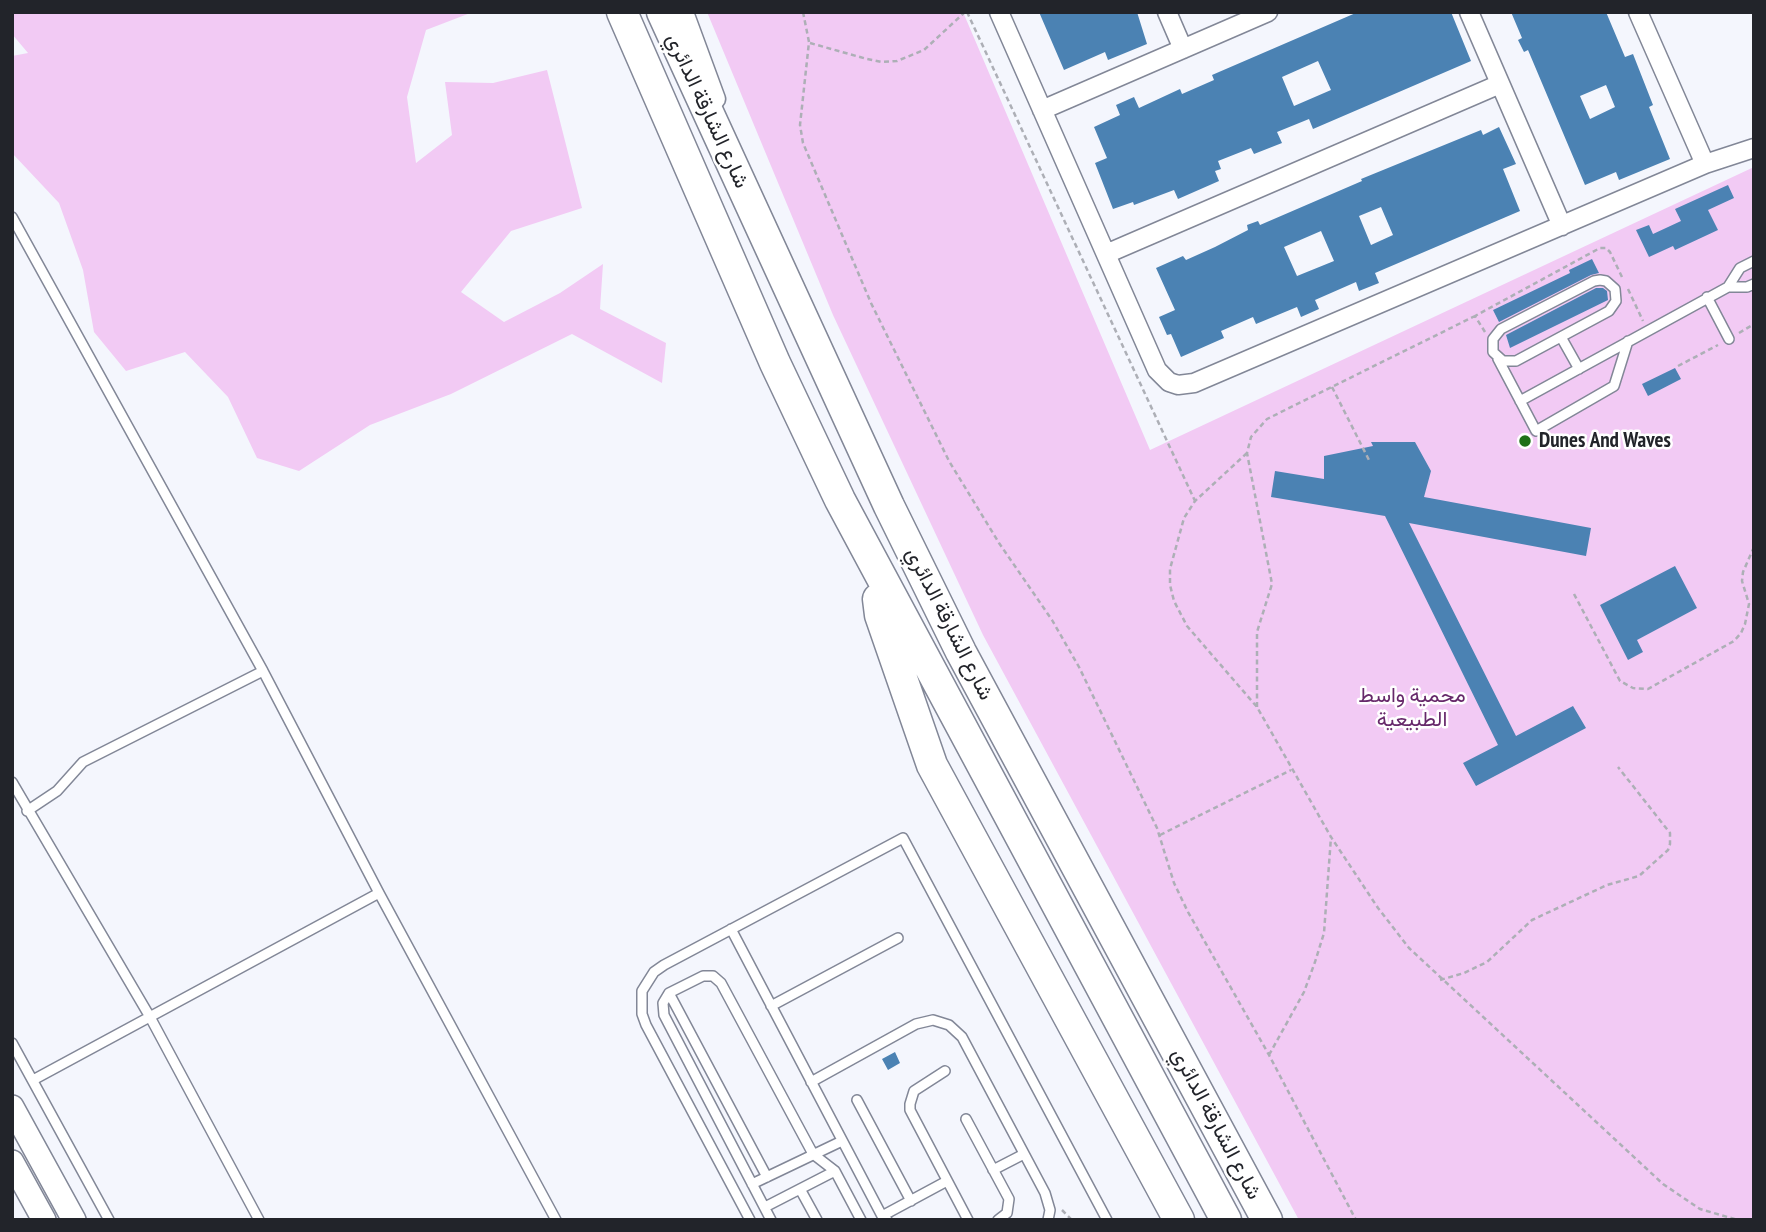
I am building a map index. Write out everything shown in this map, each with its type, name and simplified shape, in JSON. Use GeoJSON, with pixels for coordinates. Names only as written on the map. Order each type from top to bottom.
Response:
{"type":"FeatureCollection","features":[{"type":"Feature","properties":{"kind":"highway","name":"شارع الشارقة الدائري"},"geometry":{"type":"LineString","coordinates":[[622,12],[770,352],[875,567],[1226,1220]]}},
{"type":"Feature","properties":{"kind":"highway","name":"شارع الشارقة الدائري"},"geometry":{"type":"LineString","coordinates":[[662,12],[884,494],[961,652],[1267,1220]]}},
{"type":"Feature","properties":{"kind":"highway"},"geometry":{"type":"LineString","coordinates":[[875,567],[880,615],[932,765],[1179,1220]]}},
{"type":"Feature","properties":{"kind":"main road"},"geometry":{"type":"LineString","coordinates":[[12,1107],[74,1220]]}},
{"type":"Feature","properties":{"kind":"main road"},"geometry":{"type":"LineString","coordinates":[[12,1162],[44,1220]]}},
{"type":"Feature","properties":{"kind":"street"},"geometry":{"type":"LineString","coordinates":[[684,12],[726,125],[744,192]]}},
{"type":"Feature","properties":{"kind":"street"},"geometry":{"type":"LineString","coordinates":[[999,12],[1157,370],[1169,382],[1186,385],[1705,164],[1754,148]]}},
{"type":"Feature","properties":{"kind":"street"},"geometry":{"type":"LineString","coordinates":[[1167,12],[1183,49]]}},
{"type":"Feature","properties":{"kind":"street"},"geometry":{"type":"LineString","coordinates":[[1042,110],[1269,12]]}},
{"type":"Feature","properties":{"kind":"street"},"geometry":{"type":"LineString","coordinates":[[1469,12],[1562,226]]}},
{"type":"Feature","properties":{"kind":"street"},"geometry":{"type":"LineString","coordinates":[[1638,12],[1705,164]]}},
{"type":"Feature","properties":{"kind":"street"},"geometry":{"type":"LineString","coordinates":[[1106,254],[1500,84]]}},
{"type":"Feature","properties":{"kind":"lane"},"geometry":{"type":"LineString","coordinates":[[12,217],[263,671],[379,893],[556,1220]]}},
{"type":"Feature","properties":{"kind":"lane"},"geometry":{"type":"LineString","coordinates":[[1728,287],[1740,268],[1754,261]]}},
{"type":"Feature","properties":{"kind":"lane"},"geometry":{"type":"LineString","coordinates":[[1497,357],[1509,362],[1516,361],[1613,307],[1616,295],[1611,285],[1606,281],[1594,281],[1501,329],[1493,339],[1492,346],[1497,357],[1536,431],[1614,386],[1628,341]]}},
{"type":"Feature","properties":{"kind":"lane"},"geometry":{"type":"LineString","coordinates":[[1520,401],[1707,297],[1728,287],[1747,287],[1754,284]]}},
{"type":"Feature","properties":{"kind":"lane"},"geometry":{"type":"LineString","coordinates":[[1707,297],[1729,339]]}},
{"type":"Feature","properties":{"kind":"lane"},"geometry":{"type":"LineString","coordinates":[[1561,337],[1579,369]]}},
{"type":"Feature","properties":{"kind":"lane"},"geometry":{"type":"LineString","coordinates":[[27,811],[61,787],[74,769],[83,762],[263,671]]}},
{"type":"Feature","properties":{"kind":"lane"},"geometry":{"type":"LineString","coordinates":[[12,782],[150,1017],[259,1220]]}},
{"type":"Feature","properties":{"kind":"lane"},"geometry":{"type":"LineString","coordinates":[[750,1220],[646,1025],[640,1003],[642,991],[654,972],[903,838],[1107,1220]]}},
{"type":"Feature","properties":{"kind":"lane"},"geometry":{"type":"LineString","coordinates":[[33,1080],[379,893]]}},
{"type":"Feature","properties":{"kind":"lane"},"geometry":{"type":"LineString","coordinates":[[731,929],[884,1218],[947,1181]]}},
{"type":"Feature","properties":{"kind":"lane"},"geometry":{"type":"LineString","coordinates":[[771,1006],[898,938]]}},
{"type":"Feature","properties":{"kind":"lane"},"geometry":{"type":"LineString","coordinates":[[771,1220],[664,1015],[663,1003],[670,992],[702,976],[718,979],[813,1154],[835,1171],[862,1220]]}},
{"type":"Feature","properties":{"kind":"lane"},"geometry":{"type":"LineString","coordinates":[[670,992],[767,1177]]}},
{"type":"Feature","properties":{"kind":"lane"},"geometry":{"type":"LineString","coordinates":[[811,1082],[916,1024],[942,1021],[957,1030],[962,1037],[1049,1202],[1048,1220]]}},
{"type":"Feature","properties":{"kind":"lane"},"geometry":{"type":"LineString","coordinates":[[12,1043],[108,1220]]}},
{"type":"Feature","properties":{"kind":"lane"},"geometry":{"type":"LineString","coordinates":[[946,1070],[914,1091],[910,1110],[968,1220]]}},
{"type":"Feature","properties":{"kind":"lane"},"geometry":{"type":"LineString","coordinates":[[857,1100],[911,1200]]}},
{"type":"Feature","properties":{"kind":"lane"},"geometry":{"type":"LineString","coordinates":[[966,1119],[1010,1204],[1007,1213],[998,1220]]}},
{"type":"Feature","properties":{"kind":"lane"},"geometry":{"type":"LineString","coordinates":[[752,1184],[842,1141]]}},
{"type":"Feature","properties":{"kind":"lane"},"geometry":{"type":"LineString","coordinates":[[993,1170],[1024,1154]]}},
{"type":"Feature","properties":{"kind":"lane"},"geometry":{"type":"LineString","coordinates":[[765,1207],[835,1171]]}},
{"type":"Feature","properties":{"kind":"lane"},"geometry":{"type":"LineString","coordinates":[[800,1189],[817,1220]]}},
{"type":"Feature","properties":{"kind":"path"},"geometry":{"type":"LineString","coordinates":[[803,12],[808,42],[800,125],[803,144],[871,303],[949,461],[1079,667],[1160,835],[1174,883],[1184,905],[1269,1055],[1356,1220]]}},
{"type":"Feature","properties":{"kind":"path"},"geometry":{"type":"LineString","coordinates":[[808,42],[867,59],[897,61],[924,50],[966,12],[1195,501]]}},
{"type":"Feature","properties":{"kind":"path"},"geometry":{"type":"LineString","coordinates":[[1475,316],[1267,419],[1255,430],[1247,453],[1195,501],[1184,518],[1170,569],[1174,601],[1186,626],[1257,707],[1331,837],[1393,928],[1440,980],[1663,1184],[1700,1209],[1725,1219],[1738,1220]]}},
{"type":"Feature","properties":{"kind":"path"},"geometry":{"type":"LineString","coordinates":[[1678,366],[1754,324]]}},
{"type":"Feature","properties":{"kind":"path"},"geometry":{"type":"LineString","coordinates":[[1332,387],[1370,462]]}},
{"type":"Feature","properties":{"kind":"path"},"geometry":{"type":"LineString","coordinates":[[1247,453],[1272,584],[1257,632],[1257,707]]}},
{"type":"Feature","properties":{"kind":"path"},"geometry":{"type":"LineString","coordinates":[[1574,594],[1620,681],[1633,688],[1648,689],[1734,641],[1741,633],[1749,604],[1742,581],[1743,572],[1754,547]]}},
{"type":"Feature","properties":{"kind":"path"},"geometry":{"type":"LineString","coordinates":[[1440,980],[1464,973],[1487,961],[1532,919],[1607,885],[1639,876],[1668,850],[1670,832],[1618,767]]}},
{"type":"Feature","properties":{"kind":"path"},"geometry":{"type":"LineString","coordinates":[[1160,835],[1291,770]]}},
{"type":"Feature","properties":{"kind":"path"},"geometry":{"type":"LineString","coordinates":[[1269,1055],[1304,992],[1324,933],[1331,837]]}},
{"type":"Feature","properties":{"kind":"green space"},"geometry":{"type":"Polygon","coordinates":[[[12,12],[473,12],[426,30],[407,97],[416,163],[452,135],[445,82],[493,83],[547,70],[582,208],[511,231],[461,292],[504,322],[560,293],[603,264],[600,309],[666,343],[662,383],[572,334],[451,394],[370,425],[299,471],[257,458],[228,397],[185,352],[126,371],[94,332],[83,270],[59,203],[12,153],[12,56],[28,53],[12,34],[12,12]]]}},
{"type":"Feature","properties":{"kind":"green space","name":"محمية واسط الطبيعية"},"geometry":{"type":"Polygon","coordinates":[[[707,12],[963,12],[1150,450],[1754,167],[1754,1220],[1299,1220],[983,635],[833,315],[707,12]]]}},
{"type":"Feature","properties":{"kind":"building"},"geometry":{"type":"Polygon","coordinates":[[[1039,12],[1137,12],[1147,44],[1108,60],[1105,52],[1064,70],[1039,12]]]}},
{"type":"Feature","properties":{"kind":"building"},"geometry":{"type":"Polygon","coordinates":[[[1358,12],[1451,12],[1471,61],[1313,129],[1309,119],[1277,132],[1282,143],[1254,154],[1251,148],[1218,161],[1221,169],[1215,171],[1219,181],[1178,199],[1174,190],[1134,205],[1133,202],[1113,209],[1095,163],[1107,158],[1094,127],[1120,115],[1116,105],[1134,97],[1139,108],[1180,89],[1182,94],[1214,80],[1212,75],[1358,12]],[[1318,61],[1282,77],[1294,106],[1331,90],[1318,61]]]}},
{"type":"Feature","properties":{"kind":"building"},"geometry":{"type":"Polygon","coordinates":[[[1511,12],[1606,12],[1625,57],[1633,54],[1653,105],[1649,107],[1670,159],[1619,180],[1616,172],[1585,185],[1528,50],[1524,52],[1518,40],[1522,38],[1511,12]],[[1606,85],[1580,96],[1590,119],[1615,107],[1606,85]]]}},
{"type":"Feature","properties":{"kind":"building"},"geometry":{"type":"Polygon","coordinates":[[[1499,127],[1516,164],[1503,169],[1520,211],[1375,273],[1379,283],[1359,291],[1356,282],[1315,300],[1319,309],[1301,317],[1297,307],[1256,324],[1253,317],[1221,331],[1224,338],[1181,357],[1171,334],[1167,335],[1159,317],[1175,310],[1156,268],[1183,256],[1186,260],[1215,247],[1248,230],[1247,225],[1258,221],[1260,225],[1362,181],[1361,179],[1481,130],[1483,135],[1499,127]],[[1381,207],[1359,216],[1371,245],[1393,235],[1381,207]],[[1321,231],[1284,247],[1297,276],[1334,261],[1321,231]]]}},
{"type":"Feature","properties":{"kind":"building"},"geometry":{"type":"Polygon","coordinates":[[[1728,185],[1734,198],[1708,210],[1718,230],[1675,250],[1673,246],[1649,257],[1636,230],[1649,225],[1653,234],[1681,221],[1675,209],[1728,185]]]}},
{"type":"Feature","properties":{"kind":"building"},"geometry":{"type":"Polygon","coordinates":[[[1592,259],[1599,273],[1499,322],[1493,310],[1570,273],[1569,270],[1592,259]]]}},
{"type":"Feature","properties":{"kind":"building"},"geometry":{"type":"Polygon","coordinates":[[[1596,288],[1607,291],[1608,300],[1510,348],[1506,335],[1596,288]]]}},
{"type":"Feature","properties":{"kind":"building"},"geometry":{"type":"Polygon","coordinates":[[[1675,368],[1681,379],[1648,396],[1642,384],[1675,368]]]}},
{"type":"Feature","properties":{"kind":"building"},"geometry":{"type":"Polygon","coordinates":[[[1371,442],[1415,442],[1431,471],[1424,497],[1591,528],[1586,556],[1409,523],[1516,736],[1573,706],[1586,728],[1476,786],[1463,763],[1498,745],[1385,516],[1271,497],[1275,471],[1324,479],[1324,456],[1373,446],[1371,442]]]}},
{"type":"Feature","properties":{"kind":"building"},"geometry":{"type":"Polygon","coordinates":[[[1675,566],[1697,608],[1637,640],[1643,652],[1628,660],[1600,605],[1675,566]]]}},
{"type":"Feature","properties":{"kind":"building"},"geometry":{"type":"Polygon","coordinates":[[[895,1052],[900,1063],[888,1070],[882,1059],[895,1052]]]}},
{"type":"Feature","properties":{"kind":"place","name":"Dunes And Waves"},"geometry":{"type":"Point","coordinates":[1525,441]}}]}
